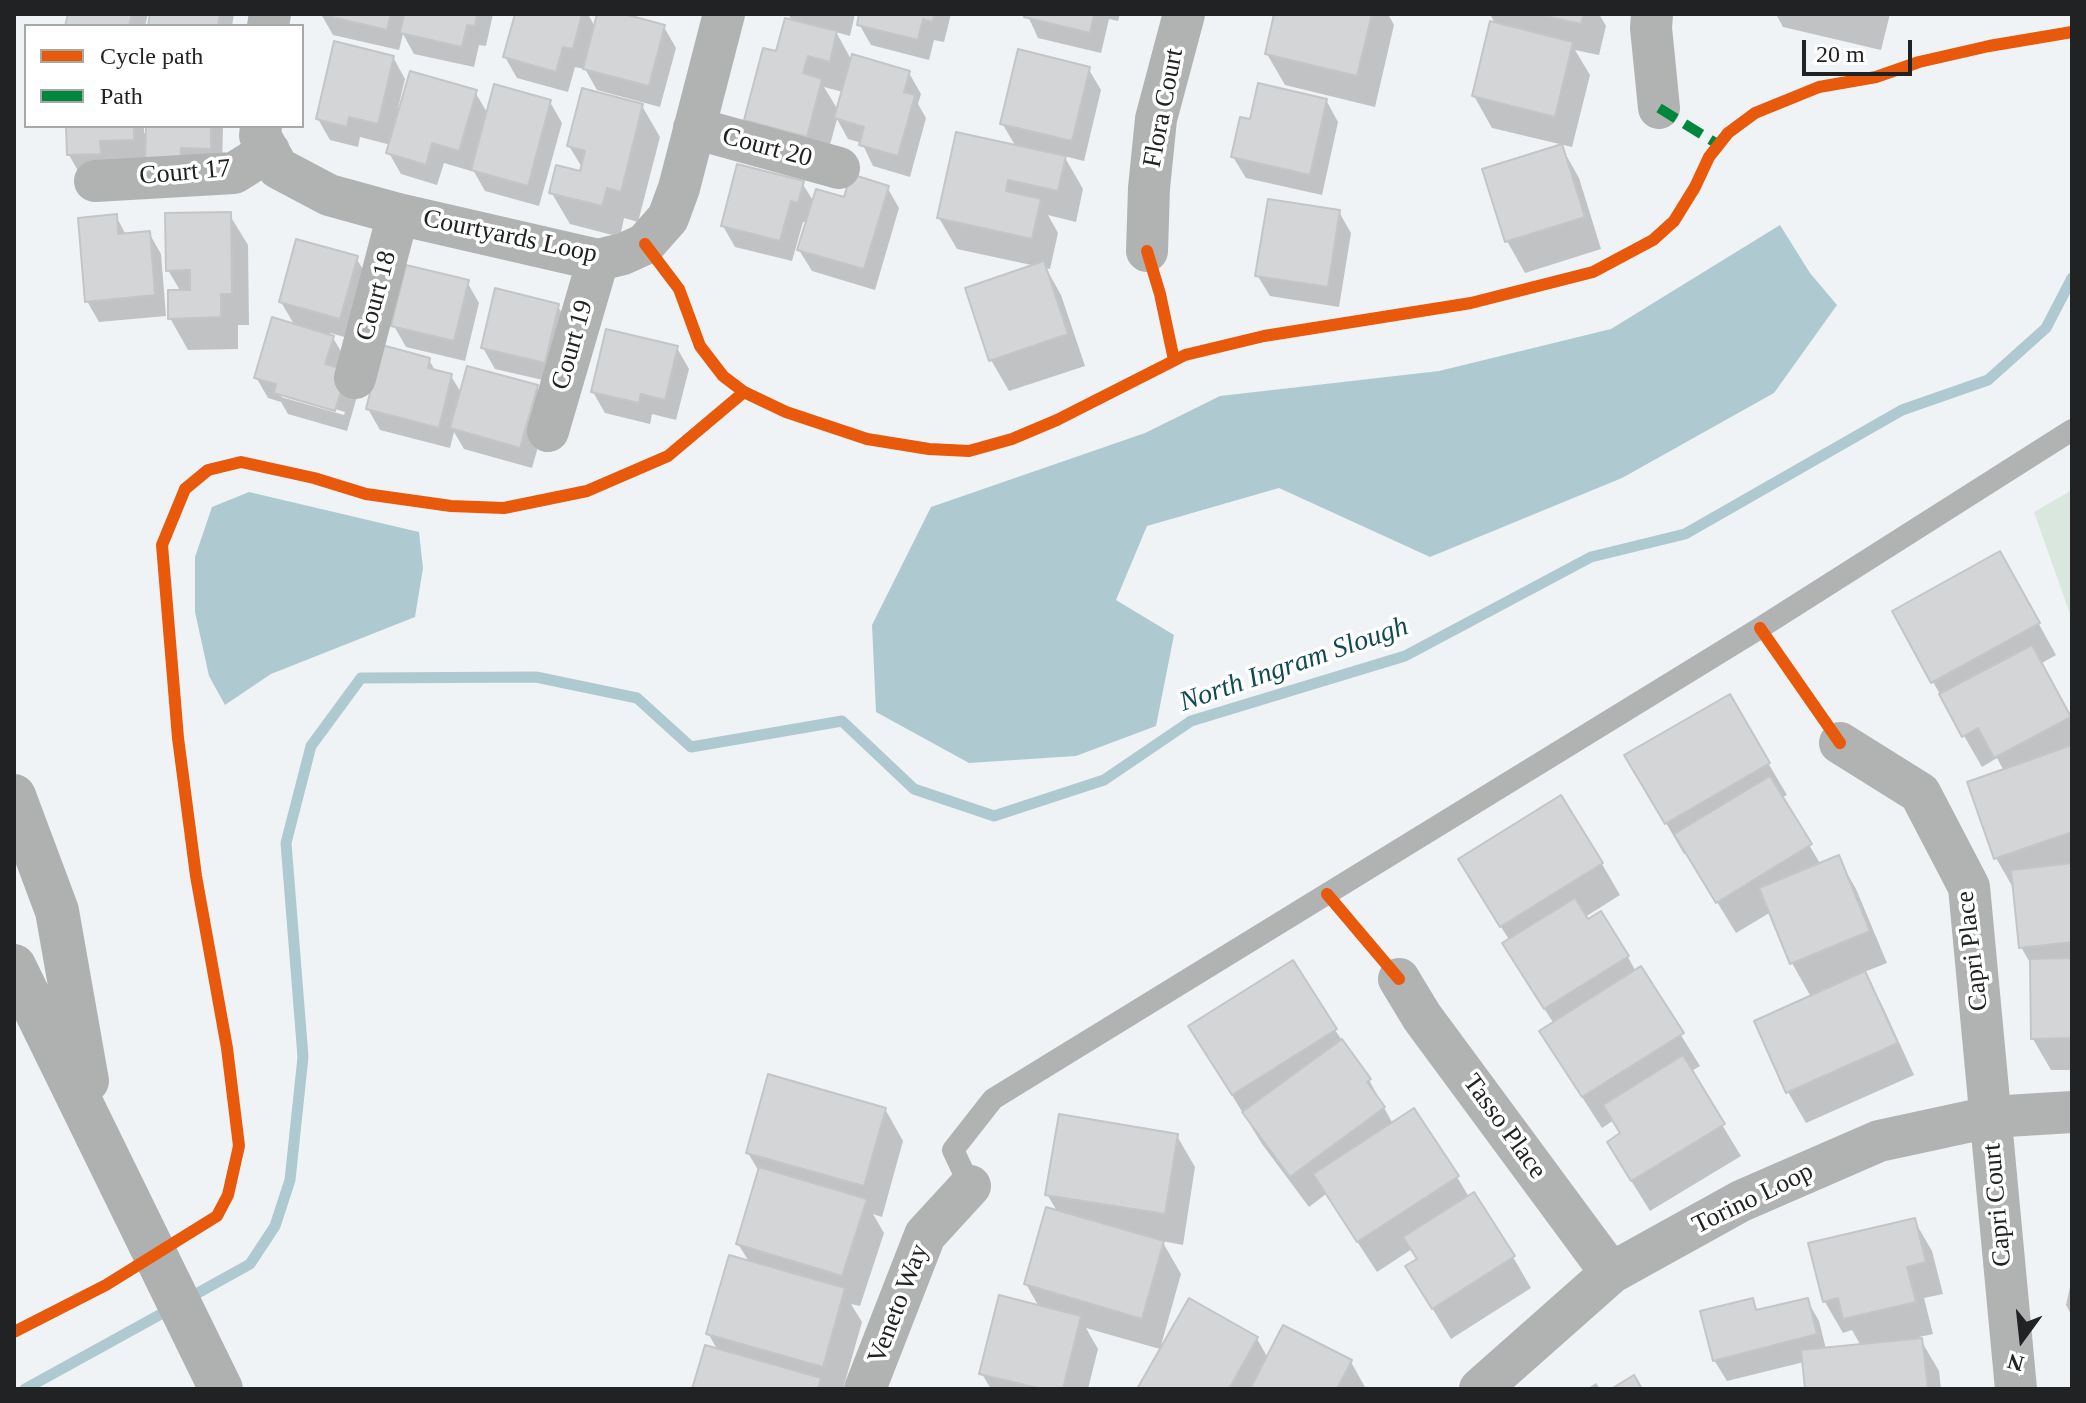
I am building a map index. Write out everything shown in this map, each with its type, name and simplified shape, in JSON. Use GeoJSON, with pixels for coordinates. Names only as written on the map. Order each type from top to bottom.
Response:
{"type":"FeatureCollection","features":[{"type":"Feature","properties":{"kind":"highway"},"geometry":{"type":"LineString","coordinates":[[14,796],[57,911],[96,1135]]}},
{"type":"Feature","properties":{"kind":"highway"},"geometry":{"type":"LineString","coordinates":[[14,966],[221,1389]]}},
{"type":"Feature","properties":{"kind":"street","name":"Courtyards Loop"},"geometry":{"type":"LineString","coordinates":[[265,138],[278,168],[329,195],[598,260],[623,254],[645,244],[668,218],[723,14]]}},
{"type":"Feature","properties":{"kind":"street","name":"Flora Court"},"geometry":{"type":"LineString","coordinates":[[1147,251],[1156,119],[1184,14]]}},
{"type":"Feature","properties":{"kind":"street"},"geometry":{"type":"LineString","coordinates":[[1652,14],[1659,108]]}},
{"type":"Feature","properties":{"kind":"street","name":"Court 20"},"geometry":{"type":"LineString","coordinates":[[694,128],[839,168]]}},
{"type":"Feature","properties":{"kind":"street","name":"Court 17"},"geometry":{"type":"LineString","coordinates":[[95,181],[234,173],[265,138]]}},
{"type":"Feature","properties":{"kind":"street","name":"Court 18"},"geometry":{"type":"LineString","coordinates":[[355,378],[398,214]]}},
{"type":"Feature","properties":{"kind":"street","name":"Court 19"},"geometry":{"type":"LineString","coordinates":[[548,431],[598,260]]}},
{"type":"Feature","properties":{"kind":"street","name":"Capri Place"},"geometry":{"type":"LineString","coordinates":[[1840,743],[1920,793],[1969,887],[1990,1117]]}},
{"type":"Feature","properties":{"kind":"street","name":"Tasso Place"},"geometry":{"type":"LineString","coordinates":[[1399,979],[1422,1017],[1611,1273]]}},
{"type":"Feature","properties":{"kind":"street","name":"Torino Loop"},"geometry":{"type":"LineString","coordinates":[[1480,1389],[1611,1273],[1741,1201],[1879,1141],[1990,1117],[2072,1112]]}},
{"type":"Feature","properties":{"kind":"street","name":"Capri Court"},"geometry":{"type":"LineString","coordinates":[[1990,1117],[2016,1389]]}},
{"type":"Feature","properties":{"kind":"street","name":"Veneto Way"},"geometry":{"type":"LineString","coordinates":[[879,1384],[925,1235],[970,1186]]}},
{"type":"Feature","properties":{"kind":"lane"},"geometry":{"type":"LineString","coordinates":[[970,1186],[953,1150],[993,1099],[1760,628],[2072,430]]}},
{"type":"Feature","properties":{"kind":"shaded area"},"geometry":{"type":"Polygon","coordinates":[[[2072,490],[2072,620],[2034,512],[2072,490]]]}},
{"type":"Feature","properties":{"kind":"water"},"geometry":{"type":"Polygon","coordinates":[[[1780,225],[1810,273],[1837,305],[1774,393],[1622,478],[1430,557],[1279,488],[1147,526],[1116,600],[1174,635],[1156,726],[1076,756],[969,763],[876,712],[872,625],[931,507],[1145,433],[1220,396],[1439,371],[1611,329],[1780,225]]]}},
{"type":"Feature","properties":{"kind":"water"},"geometry":{"type":"Polygon","coordinates":[[[249,492],[419,532],[423,568],[415,617],[271,674],[225,705],[209,676],[195,612],[195,557],[212,507],[249,492]]]}},
{"type":"Feature","properties":{"kind":"building"},"geometry":{"type":"Polygon","coordinates":[[[68,14],[132,14],[130,24],[66,24],[68,14]]]}},
{"type":"Feature","properties":{"kind":"building"},"geometry":{"type":"Polygon","coordinates":[[[150,14],[220,14],[218,24],[148,24],[150,14]]]}},
{"type":"Feature","properties":{"kind":"building"},"geometry":{"type":"Polygon","coordinates":[[[319,14],[391,14],[387,30],[319,14]]]}},
{"type":"Feature","properties":{"kind":"building"},"geometry":{"type":"Polygon","coordinates":[[[404,14],[477,14],[475,26],[467,25],[462,47],[400,33],[404,14]]]}},
{"type":"Feature","properties":{"kind":"building"},"geometry":{"type":"Polygon","coordinates":[[[515,14],[582,14],[573,49],[563,47],[556,72],[503,57],[515,14]]]}},
{"type":"Feature","properties":{"kind":"building"},"geometry":{"type":"Polygon","coordinates":[[[597,14],[624,14],[665,25],[649,86],[583,69],[597,14]]]}},
{"type":"Feature","properties":{"kind":"building"},"geometry":{"type":"Polygon","coordinates":[[[859,14],[935,14],[932,22],[923,19],[918,40],[857,25],[859,14]]]}},
{"type":"Feature","properties":{"kind":"building"},"geometry":{"type":"Polygon","coordinates":[[[1025,14],[1094,14],[1090,33],[1024,17],[1025,14]]]}},
{"type":"Feature","properties":{"kind":"building"},"geometry":{"type":"Polygon","coordinates":[[[1274,14],[1372,14],[1357,76],[1265,54],[1274,14]]]}},
{"type":"Feature","properties":{"kind":"building"},"geometry":{"type":"Polygon","coordinates":[[[1536,14],[1584,14],[1581,24],[1536,14]]]}},
{"type":"Feature","properties":{"kind":"building"},"geometry":{"type":"Polygon","coordinates":[[[785,18],[837,31],[830,62],[808,56],[803,73],[822,79],[807,137],[744,120],[763,48],[776,51],[785,18]]]}},
{"type":"Feature","properties":{"kind":"building"},"geometry":{"type":"Polygon","coordinates":[[[1490,21],[1573,42],[1555,117],[1472,96],[1490,21]]]}},
{"type":"Feature","properties":{"kind":"building"},"geometry":{"type":"Polygon","coordinates":[[[334,41],[394,56],[378,124],[349,117],[347,127],[316,119],[334,41]]]}},
{"type":"Feature","properties":{"kind":"building"},"geometry":{"type":"Polygon","coordinates":[[[1018,49],[1090,67],[1072,141],[1000,124],[1018,49]]]}},
{"type":"Feature","properties":{"kind":"building"},"geometry":{"type":"Polygon","coordinates":[[[852,54],[910,71],[904,92],[915,95],[898,156],[859,145],[864,127],[834,118],[852,54]]]}},
{"type":"Feature","properties":{"kind":"building"},"geometry":{"type":"Polygon","coordinates":[[[410,71],[477,90],[459,151],[432,143],[426,165],[386,153],[410,71]]]}},
{"type":"Feature","properties":{"kind":"building"},"geometry":{"type":"Polygon","coordinates":[[[1258,83],[1327,99],[1310,175],[1231,157],[1240,117],[1250,119],[1258,83]]]}},
{"type":"Feature","properties":{"kind":"building"},"geometry":{"type":"Polygon","coordinates":[[[494,84],[551,100],[528,186],[471,170],[494,84]]]}},
{"type":"Feature","properties":{"kind":"building"},"geometry":{"type":"Polygon","coordinates":[[[582,88],[643,104],[621,192],[607,188],[602,206],[549,193],[556,165],[580,171],[585,151],[567,146],[582,88]]]}},
{"type":"Feature","properties":{"kind":"building"},"geometry":{"type":"Polygon","coordinates":[[[66,128],[134,128],[134,140],[100,141],[101,154],[67,155],[66,128]]]}},
{"type":"Feature","properties":{"kind":"building"},"geometry":{"type":"Polygon","coordinates":[[[146,128],[211,128],[211,149],[181,148],[180,163],[145,162],[146,128]]]}},
{"type":"Feature","properties":{"kind":"building"},"geometry":{"type":"Polygon","coordinates":[[[956,132],[1066,156],[1058,191],[1008,180],[1006,191],[1041,199],[1032,239],[937,218],[956,132]]]}},
{"type":"Feature","properties":{"kind":"building"},"geometry":{"type":"Polygon","coordinates":[[[1562,144],[1585,217],[1505,242],[1482,169],[1562,144]]]}},
{"type":"Feature","properties":{"kind":"building"},"geometry":{"type":"Polygon","coordinates":[[[737,164],[804,181],[798,203],[791,201],[780,241],[721,226],[737,164]]]}},
{"type":"Feature","properties":{"kind":"building"},"geometry":{"type":"Polygon","coordinates":[[[851,174],[889,186],[864,269],[797,250],[816,189],[844,197],[851,174]]]}},
{"type":"Feature","properties":{"kind":"building"},"geometry":{"type":"Polygon","coordinates":[[[1268,199],[1340,210],[1328,287],[1255,276],[1268,199]]]}},
{"type":"Feature","properties":{"kind":"building"},"geometry":{"type":"Polygon","coordinates":[[[231,212],[232,294],[221,294],[221,317],[168,319],[168,290],[190,290],[190,270],[166,271],[165,213],[231,212]]]}},
{"type":"Feature","properties":{"kind":"building"},"geometry":{"type":"Polygon","coordinates":[[[117,214],[118,234],[150,231],[155,295],[85,302],[78,218],[117,214]]]}},
{"type":"Feature","properties":{"kind":"building"},"geometry":{"type":"Polygon","coordinates":[[[296,239],[358,256],[340,319],[279,302],[296,239]]]}},
{"type":"Feature","properties":{"kind":"building"},"geometry":{"type":"Polygon","coordinates":[[[1044,261],[1068,334],[989,361],[965,288],[1044,261]]]}},
{"type":"Feature","properties":{"kind":"building"},"geometry":{"type":"Polygon","coordinates":[[[406,265],[469,280],[454,341],[391,326],[406,265]]]}},
{"type":"Feature","properties":{"kind":"building"},"geometry":{"type":"Polygon","coordinates":[[[495,288],[559,304],[545,363],[481,348],[495,288]]]}},
{"type":"Feature","properties":{"kind":"building"},"geometry":{"type":"Polygon","coordinates":[[[272,317],[334,336],[325,364],[347,370],[335,411],[274,393],[276,384],[254,378],[272,317]]]}},
{"type":"Feature","properties":{"kind":"building"},"geometry":{"type":"Polygon","coordinates":[[[606,329],[678,346],[665,400],[641,394],[639,403],[591,392],[606,329]]]}},
{"type":"Feature","properties":{"kind":"building"},"geometry":{"type":"Polygon","coordinates":[[[382,345],[430,358],[428,368],[452,374],[439,428],[366,409],[382,345]]]}},
{"type":"Feature","properties":{"kind":"building"},"geometry":{"type":"Polygon","coordinates":[[[467,366],[538,385],[520,448],[450,428],[467,366]]]}},
{"type":"Feature","properties":{"kind":"building"},"geometry":{"type":"Polygon","coordinates":[[[2000,551],[2040,623],[1931,683],[1892,611],[2000,551]]]}},
{"type":"Feature","properties":{"kind":"building"},"geometry":{"type":"Polygon","coordinates":[[[2032,645],[2071,717],[1994,758],[1978,728],[1962,737],[1939,694],[2032,645]]]}},
{"type":"Feature","properties":{"kind":"building"},"geometry":{"type":"Polygon","coordinates":[[[1730,694],[1770,763],[1665,824],[1624,755],[1730,694]]]}},
{"type":"Feature","properties":{"kind":"building"},"geometry":{"type":"Polygon","coordinates":[[[2072,745],[2072,832],[1994,859],[1967,782],[2072,745]]]}},
{"type":"Feature","properties":{"kind":"building"},"geometry":{"type":"Polygon","coordinates":[[[1770,776],[1812,844],[1716,903],[1674,834],[1770,776]]]}},
{"type":"Feature","properties":{"kind":"building"},"geometry":{"type":"Polygon","coordinates":[[[1561,795],[1603,863],[1500,927],[1458,859],[1561,795]]]}},
{"type":"Feature","properties":{"kind":"building"},"geometry":{"type":"Polygon","coordinates":[[[1839,855],[1870,931],[1790,964],[1759,888],[1839,855]]]}},
{"type":"Feature","properties":{"kind":"building"},"geometry":{"type":"Polygon","coordinates":[[[2072,863],[2072,942],[2019,948],[2011,870],[2072,863]]]}},
{"type":"Feature","properties":{"kind":"building"},"geometry":{"type":"Polygon","coordinates":[[[1575,898],[1588,919],[1601,911],[1629,956],[1544,1009],[1502,943],[1575,898]]]}},
{"type":"Feature","properties":{"kind":"building"},"geometry":{"type":"Polygon","coordinates":[[[2072,958],[2072,1038],[2031,1039],[2030,959],[2072,958]]]}},
{"type":"Feature","properties":{"kind":"building"},"geometry":{"type":"Polygon","coordinates":[[[1293,960],[1337,1029],[1232,1095],[1188,1026],[1293,960]]]}},
{"type":"Feature","properties":{"kind":"building"},"geometry":{"type":"Polygon","coordinates":[[[1641,966],[1684,1033],[1582,1097],[1539,1031],[1641,966]]]}},
{"type":"Feature","properties":{"kind":"building"},"geometry":{"type":"Polygon","coordinates":[[[1865,971],[1898,1043],[1786,1093],[1754,1021],[1865,971]]]}},
{"type":"Feature","properties":{"kind":"building"},"geometry":{"type":"Polygon","coordinates":[[[1342,1039],[1371,1079],[1367,1082],[1385,1107],[1290,1177],[1242,1112],[1342,1039]]]}},
{"type":"Feature","properties":{"kind":"building"},"geometry":{"type":"Polygon","coordinates":[[[1683,1055],[1725,1124],[1631,1181],[1607,1142],[1620,1133],[1603,1105],[1683,1055]]]}},
{"type":"Feature","properties":{"kind":"building"},"geometry":{"type":"Polygon","coordinates":[[[768,1074],[886,1108],[864,1186],[746,1153],[768,1074]]]}},
{"type":"Feature","properties":{"kind":"building"},"geometry":{"type":"Polygon","coordinates":[[[1414,1108],[1459,1176],[1357,1242],[1313,1174],[1414,1108]]]}},
{"type":"Feature","properties":{"kind":"building"},"geometry":{"type":"Polygon","coordinates":[[[1059,1114],[1178,1134],[1165,1214],[1045,1195],[1059,1114]]]}},
{"type":"Feature","properties":{"kind":"building"},"geometry":{"type":"Polygon","coordinates":[[[759,1167],[867,1199],[842,1276],[736,1244],[759,1167]]]}},
{"type":"Feature","properties":{"kind":"building"},"geometry":{"type":"Polygon","coordinates":[[[1474,1192],[1515,1256],[1432,1309],[1405,1266],[1417,1259],[1403,1237],[1474,1192]]]}},
{"type":"Feature","properties":{"kind":"building"},"geometry":{"type":"Polygon","coordinates":[[[1046,1207],[1164,1241],[1142,1319],[1024,1284],[1046,1207]]]}},
{"type":"Feature","properties":{"kind":"building"},"geometry":{"type":"Polygon","coordinates":[[[1915,1218],[1926,1262],[1907,1267],[1916,1302],[1843,1319],[1838,1298],[1823,1302],[1808,1243],[1915,1218]]]}},
{"type":"Feature","properties":{"kind":"building"},"geometry":{"type":"Polygon","coordinates":[[[729,1255],[845,1288],[823,1367],[706,1334],[729,1255]]]}},
{"type":"Feature","properties":{"kind":"building"},"geometry":{"type":"Polygon","coordinates":[[[999,1295],[1081,1316],[1063,1389],[1042,1389],[979,1374],[999,1295]]]}},
{"type":"Feature","properties":{"kind":"building"},"geometry":{"type":"Polygon","coordinates":[[[1189,1298],[1258,1337],[1229,1389],[1137,1389],[1189,1298]]]}},
{"type":"Feature","properties":{"kind":"building"},"geometry":{"type":"Polygon","coordinates":[[[1753,1298],[1756,1310],[1808,1298],[1817,1334],[1713,1361],[1700,1311],[1753,1298]]]}},
{"type":"Feature","properties":{"kind":"building"},"geometry":{"type":"Polygon","coordinates":[[[1283,1325],[1352,1360],[1337,1389],[1250,1389],[1283,1325]]]}},
{"type":"Feature","properties":{"kind":"building"},"geometry":{"type":"Polygon","coordinates":[[[1922,1338],[1928,1389],[1805,1389],[1801,1350],[1922,1338]]]}},
{"type":"Feature","properties":{"kind":"building"},"geometry":{"type":"Polygon","coordinates":[[[705,1345],[821,1378],[818,1389],[692,1389],[705,1345]]]}},
{"type":"Feature","properties":{"kind":"building"},"geometry":{"type":"Polygon","coordinates":[[[1634,1375],[1642,1389],[1611,1389],[1634,1375]]]}},
{"type":"Feature","properties":{"kind":"waterway","name":"North Ingram Slough"},"geometry":{"type":"LineString","coordinates":[[187,1299],[250,1264],[275,1226],[290,1180],[303,1057],[286,843],[311,746],[361,678],[536,677],[637,698],[691,747],[842,721],[914,789],[994,816],[1104,780],[1191,721],[1405,656],[1591,557],[1685,534],[1902,410],[1988,380],[2046,328],[2072,278]]}},
{"type":"Feature","properties":{"kind":"waterway","name":"North Ingram Slough"},"geometry":{"type":"LineString","coordinates":[[25,1389],[172,1308]]}},
{"type":"Feature","properties":{"kind":"marked path"},"geometry":{"type":"LineString","coordinates":[[1659,108],[1719,145]]}},
{"type":"Feature","properties":{"kind":"cycle path"},"geometry":{"type":"LineString","coordinates":[[645,244],[679,289],[700,346],[723,376],[744,392],[786,412],[867,439],[929,449],[969,451],[1012,439],[1057,420],[1185,355],[1264,336],[1471,303],[1593,272],[1653,240],[1674,221],[1709,157],[1728,133],[1755,113],[1819,87],[1876,77],[1919,62],[1989,46],[2072,32]]}},
{"type":"Feature","properties":{"kind":"cycle path"},"geometry":{"type":"LineString","coordinates":[[1147,251],[1174,360]]}},
{"type":"Feature","properties":{"kind":"cycle path"},"geometry":{"type":"LineString","coordinates":[[14,1332],[106,1285],[217,1216],[228,1195],[239,1146],[227,1048],[196,876],[178,738],[162,545],[185,489],[208,470],[241,462],[314,478],[366,494],[451,506],[504,508],[587,491],[668,456],[744,392]]}},
{"type":"Feature","properties":{"kind":"cycle path"},"geometry":{"type":"LineString","coordinates":[[1760,628],[1840,743]]}},
{"type":"Feature","properties":{"kind":"cycle path"},"geometry":{"type":"LineString","coordinates":[[1327,894],[1399,979]]}}]}
